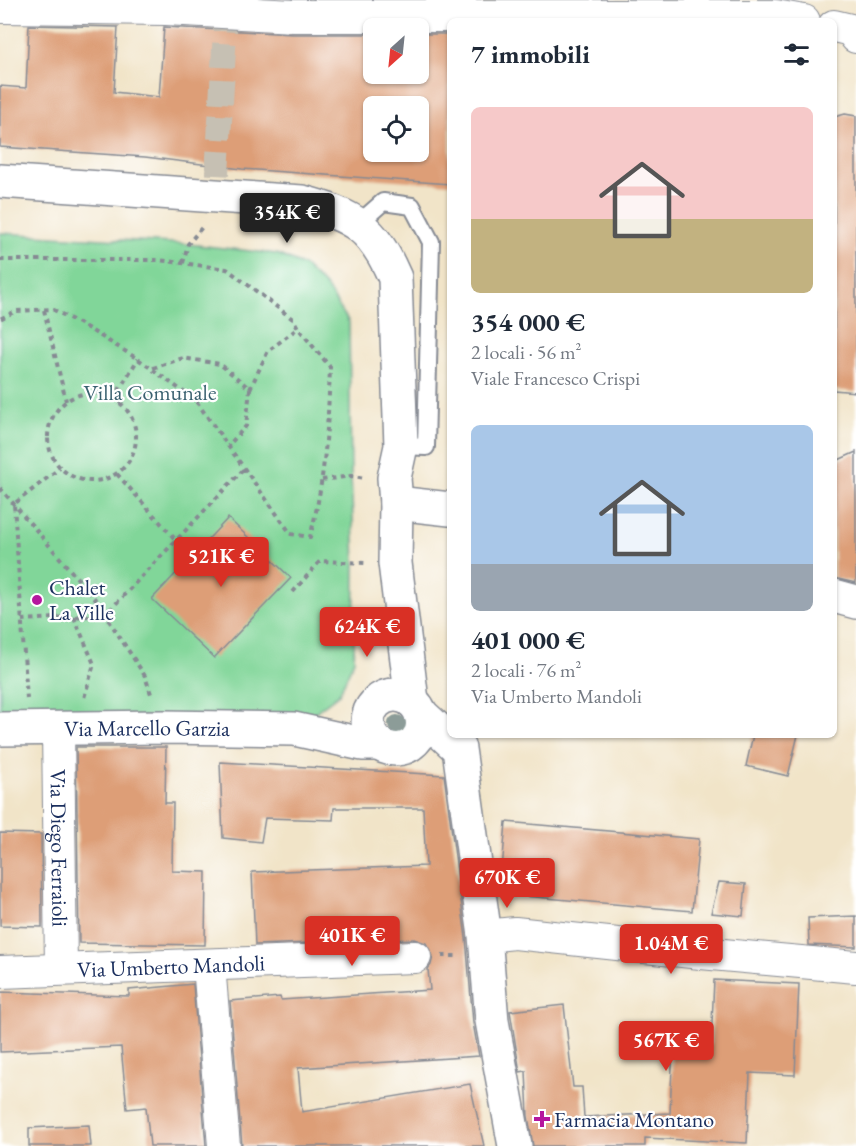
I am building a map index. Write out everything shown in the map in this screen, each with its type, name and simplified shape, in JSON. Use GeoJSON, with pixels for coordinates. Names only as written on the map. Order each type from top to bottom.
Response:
{"type":"FeatureCollection","features":[{"type":"Feature","properties":{"kind":"street"},"geometry":{"type":"LineString","coordinates":[[0,7],[294,8],[779,18]]}},
{"type":"Feature","properties":{"kind":"street"},"geometry":{"type":"LineString","coordinates":[[0,181],[302,202],[334,210],[358,224],[385,256],[395,278],[401,446],[388,487]]}},
{"type":"Feature","properties":{"kind":"street"},"geometry":{"type":"LineString","coordinates":[[0,195],[286,218],[329,226],[364,255],[375,284],[384,445],[395,563],[404,632],[422,731],[412,744],[396,750],[380,744],[362,744],[294,729]]}},
{"type":"Feature","properties":{"kind":"street"},"geometry":{"type":"LineString","coordinates":[[388,487],[447,508]]}},
{"type":"Feature","properties":{"kind":"street"},"geometry":{"type":"LineString","coordinates":[[837,597],[856,602]]}},
{"type":"Feature","properties":{"kind":"street"},"geometry":{"type":"LineString","coordinates":[[380,744],[370,732],[369,716],[404,632]]}},
{"type":"Feature","properties":{"kind":"street"},"geometry":{"type":"LineString","coordinates":[[294,729],[375,705],[384,698],[399,695],[417,707],[447,737]]}},
{"type":"Feature","properties":{"kind":"street","name":"Via Marcello Garzia"},"geometry":{"type":"LineString","coordinates":[[29,728],[294,729]]}},
{"type":"Feature","properties":{"kind":"street","name":"Via Diego Ferraioli"},"geometry":{"type":"LineString","coordinates":[[29,728],[61,969]]}},
{"type":"Feature","properties":{"kind":"street"},"geometry":{"type":"LineString","coordinates":[[448,738],[459,749],[486,946],[492,1021],[515,1146]]}},
{"type":"Feature","properties":{"kind":"street"},"geometry":{"type":"LineString","coordinates":[[486,946],[515,933],[856,967]]}},
{"type":"Feature","properties":{"kind":"street","name":"Via Umberto Mandoli"},"geometry":{"type":"LineString","coordinates":[[0,972],[416,957]]}},
{"type":"Feature","properties":{"kind":"street"},"geometry":{"type":"LineString","coordinates":[[209,965],[224,1146]]}},
{"type":"Feature","properties":{"kind":"lane"},"geometry":{"type":"LineString","coordinates":[[358,224],[383,202],[412,206],[431,242],[426,447],[401,446]]}},
{"type":"Feature","properties":{"kind":"path"},"geometry":{"type":"LineString","coordinates":[[183,263],[188,244],[215,211]]}},
{"type":"Feature","properties":{"kind":"path"},"geometry":{"type":"LineString","coordinates":[[0,260],[159,260],[227,269],[294,320],[330,367],[328,433],[319,503],[310,537],[291,534],[196,401],[138,359],[52,309],[16,311],[1,317]]}},
{"type":"Feature","properties":{"kind":"path"},"geometry":{"type":"LineString","coordinates":[[44,310],[66,401]]}},
{"type":"Feature","properties":{"kind":"path"},"geometry":{"type":"LineString","coordinates":[[227,446],[246,426],[250,389],[268,351],[298,328]]}},
{"type":"Feature","properties":{"kind":"path"},"geometry":{"type":"LineString","coordinates":[[152,369],[183,358],[220,364],[250,389]]}},
{"type":"Feature","properties":{"kind":"path"},"geometry":{"type":"LineString","coordinates":[[114,398],[138,359]]}},
{"type":"Feature","properties":{"kind":"path"},"geometry":{"type":"LineString","coordinates":[[88,393],[99,393],[114,398],[124,406],[133,419],[137,440],[135,451],[128,465],[103,481],[87,482],[72,478],[60,468],[53,458],[48,439],[50,423],[55,412],[66,401],[88,393]]}},
{"type":"Feature","properties":{"kind":"path"},"geometry":{"type":"LineString","coordinates":[[14,504],[60,468]]}},
{"type":"Feature","properties":{"kind":"path"},"geometry":{"type":"LineString","coordinates":[[22,620],[105,615],[244,469]]}},
{"type":"Feature","properties":{"kind":"path"},"geometry":{"type":"LineString","coordinates":[[117,474],[191,557]]}},
{"type":"Feature","properties":{"kind":"path"},"geometry":{"type":"LineString","coordinates":[[322,480],[351,476],[388,487]]}},
{"type":"Feature","properties":{"kind":"path"},"geometry":{"type":"LineString","coordinates":[[0,488],[95,599],[145,676],[164,728]]}},
{"type":"Feature","properties":{"kind":"path"},"geometry":{"type":"LineString","coordinates":[[14,504],[29,728]]}},
{"type":"Feature","properties":{"kind":"path"},"geometry":{"type":"LineString","coordinates":[[293,592],[320,561],[395,563]]}},
{"type":"Feature","properties":{"kind":"path"},"geometry":{"type":"LineString","coordinates":[[74,617],[94,663],[84,698]]}},
{"type":"Feature","properties":{"kind":"path"},"geometry":{"type":"LineString","coordinates":[[416,957],[486,946]]}},
{"type":"Feature","properties":{"kind":"green space","name":"Villa Comunale"},"geometry":{"type":"Polygon","coordinates":[[[0,233],[188,244],[277,254],[304,266],[327,288],[349,322],[351,476],[355,563],[354,660],[339,694],[310,716],[0,717],[0,233]]]}},
{"type":"Feature","properties":{"kind":"building"},"geometry":{"type":"Polygon","coordinates":[[[29,25],[118,27],[114,92],[159,97],[164,27],[293,34],[363,34],[363,84],[429,84],[429,34],[447,34],[447,184],[242,169],[145,157],[0,147],[0,86],[26,88],[29,25]]]}},
{"type":"Feature","properties":{"kind":"building"},"geometry":{"type":"Polygon","coordinates":[[[845,114],[856,116],[856,392],[837,390],[837,116],[845,114]]]}},
{"type":"Feature","properties":{"kind":"building"},"geometry":{"type":"Polygon","coordinates":[[[856,452],[856,583],[837,579],[837,461],[856,452]]]}},
{"type":"Feature","properties":{"kind":"building"},"geometry":{"type":"Polygon","coordinates":[[[228,518],[291,578],[214,658],[152,599],[228,518]]]}},
{"type":"Feature","properties":{"kind":"building"},"geometry":{"type":"Polygon","coordinates":[[[752,738],[797,738],[788,776],[746,766],[752,738]]]}},
{"type":"Feature","properties":{"kind":"building"},"geometry":{"type":"Polygon","coordinates":[[[76,747],[166,747],[165,803],[173,803],[172,871],[206,872],[205,945],[79,943],[76,747]]]}},
{"type":"Feature","properties":{"kind":"building"},"geometry":{"type":"Polygon","coordinates":[[[220,762],[444,775],[466,938],[473,1023],[479,1056],[298,1068],[302,1112],[470,1084],[484,1146],[242,1146],[230,1001],[280,997],[281,1000],[430,990],[428,969],[433,956],[426,943],[414,939],[255,945],[252,872],[426,866],[423,808],[334,808],[333,820],[265,818],[261,842],[223,838],[220,762]]]}},
{"type":"Feature","properties":{"kind":"building"},"geometry":{"type":"Polygon","coordinates":[[[506,822],[699,839],[692,911],[500,894],[506,822]]]}},
{"type":"Feature","properties":{"kind":"building"},"geometry":{"type":"Polygon","coordinates":[[[0,833],[41,834],[42,927],[0,926],[0,833]]]}},
{"type":"Feature","properties":{"kind":"building"},"geometry":{"type":"Polygon","coordinates":[[[719,882],[746,884],[743,916],[711,913],[719,882]]]}},
{"type":"Feature","properties":{"kind":"building"},"geometry":{"type":"Polygon","coordinates":[[[856,916],[856,947],[809,945],[808,918],[856,916]]]}},
{"type":"Feature","properties":{"kind":"building"},"geometry":{"type":"Polygon","coordinates":[[[714,980],[799,984],[795,1075],[750,1073],[747,1143],[645,1138],[645,1146],[533,1146],[528,1116],[526,1071],[520,1072],[510,1011],[564,1005],[573,1087],[582,1087],[584,1117],[670,1113],[673,1044],[711,1045],[714,980]]]}},
{"type":"Feature","properties":{"kind":"building"},"geometry":{"type":"Polygon","coordinates":[[[193,984],[206,1146],[150,1146],[146,1107],[127,1109],[121,1047],[0,1052],[0,992],[129,996],[129,990],[193,984]]]}},
{"type":"Feature","properties":{"kind":"building"},"geometry":{"type":"Polygon","coordinates":[[[89,1125],[91,1146],[29,1146],[29,1128],[89,1125]]]}},
{"type":"Feature","properties":{"kind":"tunnel"},"geometry":{"type":"LineString","coordinates":[[215,211],[226,13]]}},
{"type":"Feature","properties":{"kind":"place","name":"Chalet La Ville"},"geometry":{"type":"Point","coordinates":[37,600]}},
{"type":"Feature","properties":{"kind":"place","name":"Farmacia Montano"},"geometry":{"type":"Point","coordinates":[542,1119]}}]}
